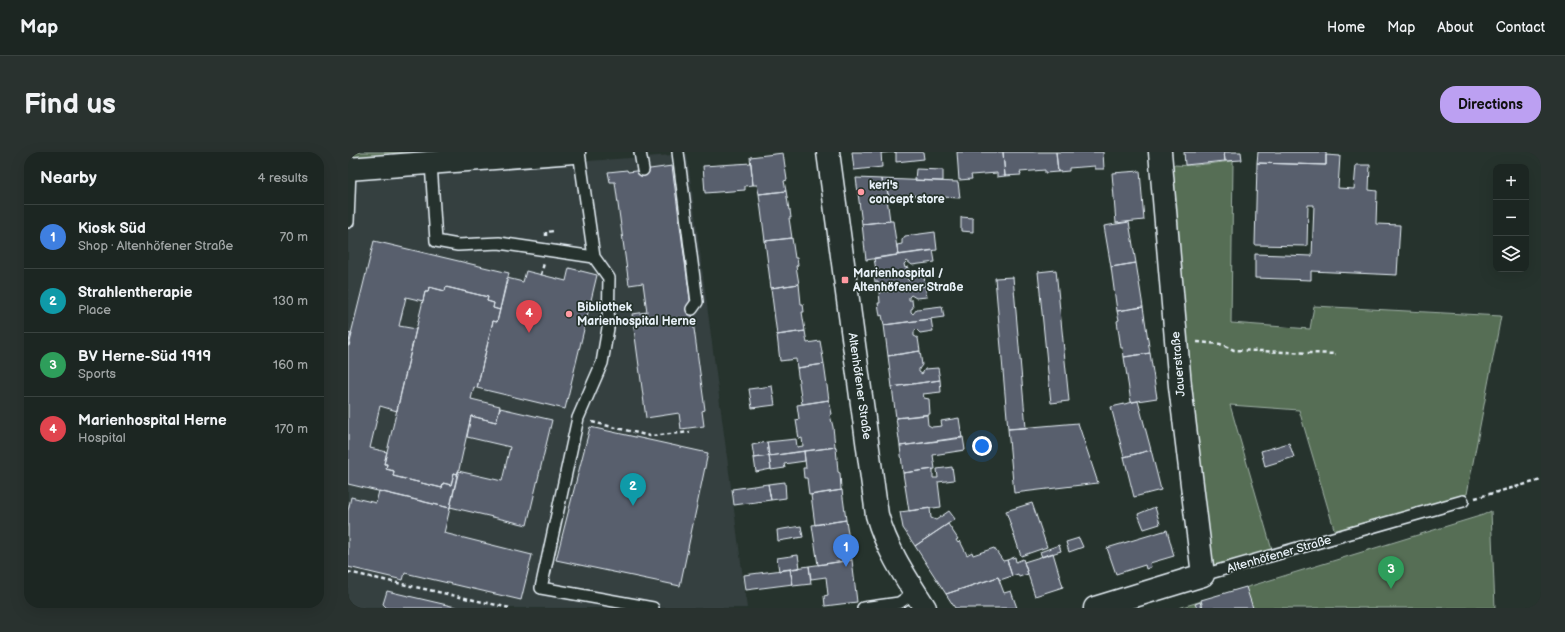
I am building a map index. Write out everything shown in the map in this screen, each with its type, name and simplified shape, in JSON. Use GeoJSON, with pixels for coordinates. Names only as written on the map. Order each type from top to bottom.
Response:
{"type":"FeatureCollection","features":[{"type":"Feature","properties":{"kind":"street"},"geometry":{"type":"LineString","coordinates":[[349,169],[574,152]]}},
{"type":"Feature","properties":{"kind":"street","name":"Altenhöfener Straße"},"geometry":{"type":"LineString","coordinates":[[828,152],[877,515],[883,535],[899,568],[920,600]]}},
{"type":"Feature","properties":{"kind":"street","name":"Jauerstraße"},"geometry":{"type":"LineString","coordinates":[[1160,152],[1176,343],[1203,575]]}},
{"type":"Feature","properties":{"kind":"street","name":"Altenhöfener Straße"},"geometry":{"type":"LineString","coordinates":[[1095,608],[1203,575]]}},
{"type":"Feature","properties":{"kind":"lane"},"geometry":{"type":"LineString","coordinates":[[579,152],[594,257],[609,278],[608,328],[602,363],[578,418],[541,588],[653,608]]}},
{"type":"Feature","properties":{"kind":"lane"},"geometry":{"type":"LineString","coordinates":[[640,152],[643,170]]}},
{"type":"Feature","properties":{"kind":"lane"},"geometry":{"type":"LineString","coordinates":[[678,152],[697,302],[692,308]]}},
{"type":"Feature","properties":{"kind":"lane"},"geometry":{"type":"LineString","coordinates":[[431,163],[436,241],[458,245],[499,243],[594,257]]}},
{"type":"Feature","properties":{"kind":"lane"},"geometry":{"type":"LineString","coordinates":[[348,222],[349,169]]}},
{"type":"Feature","properties":{"kind":"lane","name":"Altenhöfener Straße"},"geometry":{"type":"LineString","coordinates":[[1203,575],[1463,501]]}},
{"type":"Feature","properties":{"kind":"lane"},"geometry":{"type":"LineString","coordinates":[[862,608],[920,600]]}},
{"type":"Feature","properties":{"kind":"path"},"geometry":{"type":"LineString","coordinates":[[541,275],[543,269]]}},
{"type":"Feature","properties":{"kind":"path"},"geometry":{"type":"LineString","coordinates":[[1176,343],[1202,342],[1220,344],[1234,350],[1336,354]]}},
{"type":"Feature","properties":{"kind":"path"},"geometry":{"type":"LineString","coordinates":[[578,418],[650,436],[690,432]]}},
{"type":"Feature","properties":{"kind":"path"},"geometry":{"type":"LineString","coordinates":[[1463,501],[1541,480]]}},
{"type":"Feature","properties":{"kind":"path"},"geometry":{"type":"LineString","coordinates":[[348,572],[510,608]]}},
{"type":"Feature","properties":{"kind":"shaded area"},"geometry":{"type":"Polygon","coordinates":[[[687,154],[747,608],[354,608],[348,600],[348,178],[687,154]]]}},
{"type":"Feature","properties":{"kind":"green space"},"geometry":{"type":"Polygon","coordinates":[[[348,152],[473,152],[348,161],[348,152]]]}},
{"type":"Feature","properties":{"kind":"green space"},"geometry":{"type":"Polygon","coordinates":[[[1233,161],[1231,323],[1310,329],[1314,306],[1501,316],[1467,494],[1335,532],[1299,410],[1230,405],[1272,550],[1210,568],[1167,163],[1173,165],[1199,165],[1233,161]]]}},
{"type":"Feature","properties":{"kind":"green space"},"geometry":{"type":"Polygon","coordinates":[[[1491,511],[1495,608],[1179,608],[1483,515],[1491,511]]]}},
{"type":"Feature","properties":{"kind":"building"},"geometry":{"type":"Polygon","coordinates":[[[852,152],[881,152],[882,167],[854,170],[852,152]]]}},
{"type":"Feature","properties":{"kind":"building"},"geometry":{"type":"Polygon","coordinates":[[[896,152],[923,152],[924,159],[896,162],[896,152]]]}},
{"type":"Feature","properties":{"kind":"building"},"geometry":{"type":"Polygon","coordinates":[[[957,152],[1003,152],[1005,176],[997,177],[997,173],[971,175],[972,179],[959,180],[957,152]]]}},
{"type":"Feature","properties":{"kind":"building"},"geometry":{"type":"Polygon","coordinates":[[[1003,152],[1056,152],[1058,172],[1045,173],[1045,170],[1020,172],[1021,175],[1005,176],[1003,152]]]}},
{"type":"Feature","properties":{"kind":"building"},"geometry":{"type":"Polygon","coordinates":[[[1056,152],[1103,152],[1104,169],[1095,169],[1095,166],[1069,168],[1069,171],[1058,172],[1056,152]]]}},
{"type":"Feature","properties":{"kind":"building"},"geometry":{"type":"Polygon","coordinates":[[[1184,152],[1224,152],[1225,161],[1185,165],[1184,152]]]}},
{"type":"Feature","properties":{"kind":"building"},"geometry":{"type":"Polygon","coordinates":[[[1224,152],[1241,152],[1242,160],[1225,161],[1224,152]]]}},
{"type":"Feature","properties":{"kind":"building"},"geometry":{"type":"Polygon","coordinates":[[[1258,152],[1326,152],[1326,165],[1257,163],[1258,152]]]}},
{"type":"Feature","properties":{"kind":"building"},"geometry":{"type":"Polygon","coordinates":[[[783,153],[787,180],[784,181],[786,191],[759,194],[757,185],[753,185],[750,157],[783,153]]]}},
{"type":"Feature","properties":{"kind":"building"},"geometry":{"type":"Polygon","coordinates":[[[1326,155],[1340,156],[1338,188],[1354,189],[1356,165],[1370,165],[1369,190],[1377,191],[1376,224],[1400,225],[1397,275],[1311,271],[1311,280],[1255,278],[1255,254],[1312,256],[1314,205],[1308,205],[1307,246],[1255,245],[1257,163],[1326,165],[1326,155]]]}},
{"type":"Feature","properties":{"kind":"building"},"geometry":{"type":"Polygon","coordinates":[[[751,163],[753,185],[745,186],[745,190],[705,193],[703,166],[751,163]]]}},
{"type":"Feature","properties":{"kind":"building"},"geometry":{"type":"Polygon","coordinates":[[[672,166],[705,410],[702,411],[704,426],[681,429],[679,413],[646,418],[632,314],[647,312],[643,283],[629,285],[615,182],[610,182],[608,172],[627,170],[628,172],[672,166]]]}},
{"type":"Feature","properties":{"kind":"building"},"geometry":{"type":"Polygon","coordinates":[[[916,169],[943,170],[943,181],[915,180],[916,169]]]}},
{"type":"Feature","properties":{"kind":"building"},"geometry":{"type":"Polygon","coordinates":[[[1140,171],[1144,220],[1116,223],[1112,173],[1140,171]]]}},
{"type":"Feature","properties":{"kind":"building"},"geometry":{"type":"Polygon","coordinates":[[[856,178],[882,179],[883,186],[886,186],[889,198],[887,198],[890,221],[862,224],[856,178]]]}},
{"type":"Feature","properties":{"kind":"building"},"geometry":{"type":"Polygon","coordinates":[[[882,179],[958,182],[960,198],[905,195],[889,198],[886,186],[883,186],[882,179]]]}},
{"type":"Feature","properties":{"kind":"building"},"geometry":{"type":"Polygon","coordinates":[[[786,191],[790,210],[791,218],[789,218],[792,238],[765,241],[759,194],[786,191]]]}},
{"type":"Feature","properties":{"kind":"building"},"geometry":{"type":"Polygon","coordinates":[[[961,217],[973,218],[973,232],[961,231],[961,217]]]}},
{"type":"Feature","properties":{"kind":"building"},"geometry":{"type":"Polygon","coordinates":[[[893,221],[898,255],[866,260],[862,224],[893,221]]]}},
{"type":"Feature","properties":{"kind":"building"},"geometry":{"type":"Polygon","coordinates":[[[1129,222],[1136,263],[1111,267],[1104,226],[1129,222]]]}},
{"type":"Feature","properties":{"kind":"building"},"geometry":{"type":"Polygon","coordinates":[[[935,232],[937,250],[898,255],[897,245],[902,244],[902,240],[905,236],[935,232]]]}},
{"type":"Feature","properties":{"kind":"building"},"geometry":{"type":"Polygon","coordinates":[[[792,238],[795,258],[797,258],[798,265],[796,266],[799,284],[771,288],[765,241],[792,238]]]}},
{"type":"Feature","properties":{"kind":"building"},"geometry":{"type":"Polygon","coordinates":[[[374,241],[509,273],[500,310],[493,308],[494,303],[487,301],[488,297],[446,287],[445,291],[429,287],[428,292],[425,292],[423,301],[406,297],[399,326],[416,329],[397,411],[380,406],[370,448],[387,452],[384,464],[387,464],[386,469],[394,471],[393,476],[442,488],[443,483],[451,485],[454,473],[458,474],[450,508],[348,484],[348,346],[374,241]]]}},
{"type":"Feature","properties":{"kind":"building"},"geometry":{"type":"Polygon","coordinates":[[[933,250],[935,262],[912,265],[907,261],[904,264],[905,268],[908,267],[909,275],[906,276],[907,279],[909,281],[913,276],[924,275],[925,286],[879,292],[878,282],[875,282],[874,271],[876,270],[874,258],[933,250]]]}},
{"type":"Feature","properties":{"kind":"building"},"geometry":{"type":"Polygon","coordinates":[[[1136,263],[1143,307],[1117,311],[1111,267],[1136,263]]]}},
{"type":"Feature","properties":{"kind":"building"},"geometry":{"type":"Polygon","coordinates":[[[569,268],[597,275],[565,409],[477,388],[493,321],[497,322],[507,278],[523,282],[526,271],[566,281],[569,268]]]}},
{"type":"Feature","properties":{"kind":"building"},"geometry":{"type":"Polygon","coordinates":[[[1056,270],[1069,401],[1051,403],[1038,272],[1056,270]]]}},
{"type":"Feature","properties":{"kind":"building"},"geometry":{"type":"Polygon","coordinates":[[[1013,277],[1026,428],[1008,429],[995,278],[1013,277]]]}},
{"type":"Feature","properties":{"kind":"building"},"geometry":{"type":"Polygon","coordinates":[[[799,284],[801,304],[803,304],[804,312],[802,312],[805,331],[777,335],[771,288],[799,284]]]}},
{"type":"Feature","properties":{"kind":"building"},"geometry":{"type":"Polygon","coordinates":[[[925,286],[927,297],[916,298],[911,295],[909,297],[909,300],[912,300],[913,308],[911,309],[911,312],[913,314],[917,309],[942,306],[944,317],[884,325],[882,315],[880,316],[878,303],[880,303],[879,292],[925,286]]]}},
{"type":"Feature","properties":{"kind":"building"},"geometry":{"type":"Polygon","coordinates":[[[429,287],[445,291],[446,287],[488,297],[487,301],[494,303],[493,308],[500,310],[497,322],[493,321],[477,388],[474,387],[471,399],[500,406],[496,422],[471,416],[458,474],[454,473],[451,485],[443,483],[442,488],[393,476],[394,471],[386,469],[387,464],[384,464],[425,292],[428,292],[429,287]]]}},
{"type":"Feature","properties":{"kind":"building"},"geometry":{"type":"Polygon","coordinates":[[[1143,307],[1150,353],[1124,357],[1123,348],[1121,348],[1117,311],[1143,307]]]}},
{"type":"Feature","properties":{"kind":"building"},"geometry":{"type":"Polygon","coordinates":[[[931,319],[933,331],[920,333],[916,329],[914,332],[914,336],[918,338],[920,351],[888,356],[884,325],[931,319]]]}},
{"type":"Feature","properties":{"kind":"building"},"geometry":{"type":"Polygon","coordinates":[[[805,331],[807,343],[820,341],[824,364],[797,368],[796,359],[780,361],[777,335],[805,331]]]}},
{"type":"Feature","properties":{"kind":"building"},"geometry":{"type":"Polygon","coordinates":[[[348,333],[352,334],[349,346],[348,346],[348,333]]]}},
{"type":"Feature","properties":{"kind":"building"},"geometry":{"type":"Polygon","coordinates":[[[920,351],[922,365],[919,372],[922,374],[925,369],[938,368],[940,380],[892,387],[888,356],[920,351]]]}},
{"type":"Feature","properties":{"kind":"building"},"geometry":{"type":"Polygon","coordinates":[[[1150,353],[1157,398],[1131,402],[1124,357],[1150,353]]]}},
{"type":"Feature","properties":{"kind":"building"},"geometry":{"type":"Polygon","coordinates":[[[824,364],[829,400],[802,404],[797,368],[824,364]]]}},
{"type":"Feature","properties":{"kind":"building"},"geometry":{"type":"Polygon","coordinates":[[[940,380],[941,392],[923,394],[924,398],[929,399],[930,414],[896,418],[892,387],[940,380]]]}},
{"type":"Feature","properties":{"kind":"building"},"geometry":{"type":"Polygon","coordinates":[[[772,386],[775,405],[752,408],[749,389],[772,386]]]}},
{"type":"Feature","properties":{"kind":"building"},"geometry":{"type":"Polygon","coordinates":[[[829,400],[832,414],[830,415],[836,447],[769,456],[767,442],[796,439],[797,447],[803,446],[802,438],[799,439],[796,420],[799,419],[797,405],[829,400]]]}},
{"type":"Feature","properties":{"kind":"building"},"geometry":{"type":"Polygon","coordinates":[[[1138,401],[1151,450],[1124,457],[1111,407],[1138,401]]]}},
{"type":"Feature","properties":{"kind":"building"},"geometry":{"type":"Polygon","coordinates":[[[500,408],[552,420],[527,525],[450,507],[458,471],[502,481],[510,447],[467,437],[471,416],[496,422],[500,408]]]}},
{"type":"Feature","properties":{"kind":"building"},"geometry":{"type":"Polygon","coordinates":[[[927,415],[928,425],[932,427],[942,426],[941,421],[959,418],[962,438],[900,446],[896,418],[927,415]]]}},
{"type":"Feature","properties":{"kind":"building"},"geometry":{"type":"Polygon","coordinates":[[[1078,423],[1098,483],[1014,493],[1008,429],[1078,423]]]}},
{"type":"Feature","properties":{"kind":"building"},"geometry":{"type":"Polygon","coordinates":[[[590,427],[708,453],[680,586],[556,560],[590,427]]]}},
{"type":"Feature","properties":{"kind":"building"},"geometry":{"type":"Polygon","coordinates":[[[963,437],[965,450],[933,455],[935,469],[903,473],[900,446],[963,437]]]}},
{"type":"Feature","properties":{"kind":"building"},"geometry":{"type":"Polygon","coordinates":[[[767,442],[769,456],[754,458],[752,445],[767,442]]]}},
{"type":"Feature","properties":{"kind":"building"},"geometry":{"type":"Polygon","coordinates":[[[1289,443],[1294,457],[1265,466],[1261,451],[1289,443]]]}},
{"type":"Feature","properties":{"kind":"building"},"geometry":{"type":"Polygon","coordinates":[[[836,447],[838,472],[840,473],[842,490],[809,495],[807,478],[804,478],[803,468],[806,468],[804,451],[836,447]]]}},
{"type":"Feature","properties":{"kind":"building"},"geometry":{"type":"Polygon","coordinates":[[[1151,450],[1161,490],[1134,497],[1124,457],[1151,450]]]}},
{"type":"Feature","properties":{"kind":"building"},"geometry":{"type":"Polygon","coordinates":[[[804,451],[805,461],[784,464],[785,468],[771,470],[769,456],[804,451]]]}},
{"type":"Feature","properties":{"kind":"building"},"geometry":{"type":"Polygon","coordinates":[[[769,456],[771,469],[756,472],[754,458],[769,456]]]}},
{"type":"Feature","properties":{"kind":"building"},"geometry":{"type":"Polygon","coordinates":[[[952,467],[954,480],[938,482],[941,507],[909,511],[903,473],[933,469],[933,478],[938,478],[937,469],[952,467]]]}},
{"type":"Feature","properties":{"kind":"building"},"geometry":{"type":"Polygon","coordinates":[[[785,482],[786,498],[771,500],[768,484],[785,482]]]}},
{"type":"Feature","properties":{"kind":"building"},"geometry":{"type":"Polygon","coordinates":[[[768,484],[771,500],[734,505],[732,489],[768,484]]]}},
{"type":"Feature","properties":{"kind":"building"},"geometry":{"type":"Polygon","coordinates":[[[842,490],[846,520],[815,525],[811,495],[842,490]]]}},
{"type":"Feature","properties":{"kind":"building"},"geometry":{"type":"Polygon","coordinates":[[[379,491],[450,508],[444,533],[532,555],[521,600],[405,573],[403,580],[348,567],[348,511],[351,497],[376,503],[379,491]]]}},
{"type":"Feature","properties":{"kind":"building"},"geometry":{"type":"Polygon","coordinates":[[[1032,503],[1047,547],[1021,556],[1006,511],[1032,503]]]}},
{"type":"Feature","properties":{"kind":"building"},"geometry":{"type":"Polygon","coordinates":[[[1155,507],[1160,524],[1144,529],[1138,514],[1155,507]]]}},
{"type":"Feature","properties":{"kind":"building"},"geometry":{"type":"Polygon","coordinates":[[[930,508],[931,518],[936,520],[949,511],[955,519],[915,546],[903,528],[900,512],[930,508]]]}},
{"type":"Feature","properties":{"kind":"building"},"geometry":{"type":"Polygon","coordinates":[[[846,520],[852,560],[818,565],[812,525],[846,520]]]}},
{"type":"Feature","properties":{"kind":"building"},"geometry":{"type":"Polygon","coordinates":[[[948,524],[958,539],[956,540],[958,543],[960,541],[967,555],[972,552],[973,555],[994,548],[1003,561],[1007,560],[1012,576],[1000,580],[998,577],[946,594],[915,546],[948,524]]]}},
{"type":"Feature","properties":{"kind":"building"},"geometry":{"type":"Polygon","coordinates":[[[801,526],[803,537],[778,541],[777,530],[801,526]]]}},
{"type":"Feature","properties":{"kind":"building"},"geometry":{"type":"Polygon","coordinates":[[[1167,530],[1174,556],[1150,563],[1151,567],[1146,569],[1145,565],[1116,574],[1107,548],[1167,530]]]}},
{"type":"Feature","properties":{"kind":"building"},"geometry":{"type":"Polygon","coordinates":[[[1079,538],[1083,547],[1069,552],[1066,542],[1079,538]]]}},
{"type":"Feature","properties":{"kind":"building"},"geometry":{"type":"Polygon","coordinates":[[[1059,545],[1061,551],[1042,557],[1040,552],[1059,545]]]}},
{"type":"Feature","properties":{"kind":"building"},"geometry":{"type":"Polygon","coordinates":[[[1053,553],[1063,587],[1035,596],[1024,562],[1053,553]]]}},
{"type":"Feature","properties":{"kind":"building"},"geometry":{"type":"Polygon","coordinates":[[[798,555],[800,568],[779,571],[777,558],[798,555]]]}},
{"type":"Feature","properties":{"kind":"building"},"geometry":{"type":"Polygon","coordinates":[[[1015,557],[1016,562],[1023,559],[1028,574],[1019,577],[1018,574],[1012,576],[1007,560],[1015,557]]]}},
{"type":"Feature","properties":{"kind":"building"},"geometry":{"type":"Polygon","coordinates":[[[852,560],[857,602],[825,606],[824,596],[828,595],[826,577],[811,579],[809,566],[852,560]]]}},
{"type":"Feature","properties":{"kind":"building"},"geometry":{"type":"Polygon","coordinates":[[[809,566],[811,584],[793,586],[790,569],[809,566]]]}},
{"type":"Feature","properties":{"kind":"building"},"geometry":{"type":"Polygon","coordinates":[[[790,569],[793,584],[746,590],[744,575],[790,569]]]}},
{"type":"Feature","properties":{"kind":"building"},"geometry":{"type":"Polygon","coordinates":[[[998,577],[1004,593],[1011,591],[1017,608],[955,608],[946,594],[998,577]]]}},
{"type":"Feature","properties":{"kind":"building"},"geometry":{"type":"Polygon","coordinates":[[[1246,587],[1253,608],[1203,608],[1201,600],[1246,587]]]}},
{"type":"Feature","properties":{"kind":"building"},"geometry":{"type":"Polygon","coordinates":[[[387,591],[460,608],[387,608],[383,604],[387,591]]]}},
{"type":"Feature","properties":{"kind":"building"},"geometry":{"type":"Polygon","coordinates":[[[1200,602],[1202,608],[1197,608],[1195,604],[1200,602]]]}},
{"type":"Feature","properties":{"kind":"place","name":"keri's concept store"},"geometry":{"type":"Point","coordinates":[861,192]}},
{"type":"Feature","properties":{"kind":"place","name":"Marienhospital / Altenhöfener Straße"},"geometry":{"type":"Point","coordinates":[845,280]}},
{"type":"Feature","properties":{"kind":"place","name":"Bibliothek Marienhospital Herne"},"geometry":{"type":"Point","coordinates":[569,314]}},
{"type":"Feature","properties":{"kind":"place","name":"Marienhospital Herne"},"geometry":{"type":"Point","coordinates":[529,333]}},
{"type":"Feature","properties":{"kind":"place","name":"Strahlentherapie"},"geometry":{"type":"Point","coordinates":[633,506]}},
{"type":"Feature","properties":{"kind":"place","name":"Kiosk Süd"},"geometry":{"type":"Point","coordinates":[846,567]}},
{"type":"Feature","properties":{"kind":"place","name":"BV Herne-Süd 1919"},"geometry":{"type":"Point","coordinates":[1391,589]}}]}
